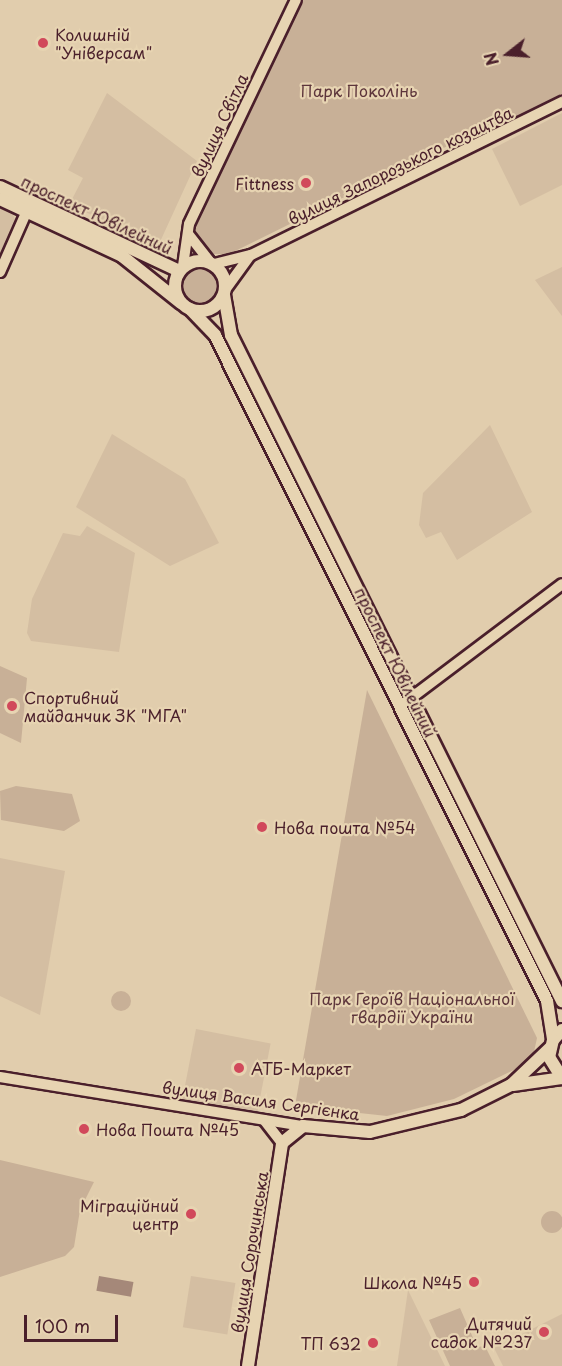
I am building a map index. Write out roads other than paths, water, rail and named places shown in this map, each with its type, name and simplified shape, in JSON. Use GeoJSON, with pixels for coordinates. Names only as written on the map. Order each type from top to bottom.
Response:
{"type":"FeatureCollection","features":[{"type":"Feature","properties":{"kind":"main road","name":"проспект Ювілейний"},"geometry":{"type":"LineString","coordinates":[[0,187],[29,206],[122,256],[186,306],[215,335],[547,1001],[551,1065],[562,1078]]}},
{"type":"Feature","properties":{"kind":"main road","name":"проспект Ювілейний"},"geometry":{"type":"LineString","coordinates":[[0,199],[29,206],[181,269]]}},
{"type":"Feature","properties":{"kind":"main road"},"geometry":{"type":"LineString","coordinates":[[212,263],[225,292],[206,311],[186,306],[175,287],[181,269],[212,263]]}},
{"type":"Feature","properties":{"kind":"main road","name":"проспект Ювілейний"},"geometry":{"type":"LineString","coordinates":[[225,292],[231,335],[562,1001]]}},
{"type":"Feature","properties":{"kind":"main road","name":"вулиця Василя Сергієнка"},"geometry":{"type":"LineString","coordinates":[[512,1085],[562,1030]]}},
{"type":"Feature","properties":{"kind":"main road","name":"вулиця Василя Сергієнка"},"geometry":{"type":"LineString","coordinates":[[303,1126],[370,1132],[424,1123],[512,1085],[562,1078]]}},
{"type":"Feature","properties":{"kind":"main road"},"geometry":{"type":"LineString","coordinates":[[282,1143],[303,1126]]}},
{"type":"Feature","properties":{"kind":"main road","name":"вулиця Сорочинська"},"geometry":{"type":"LineString","coordinates":[[248,1366],[282,1143]]}},
{"type":"Feature","properties":{"kind":"street","name":"вулиця Світла"},"geometry":{"type":"LineString","coordinates":[[181,269],[189,235],[189,224],[296,0]]}},
{"type":"Feature","properties":{"kind":"street","name":"вулиця Запорозького козацтва"},"geometry":{"type":"LineString","coordinates":[[212,263],[251,255],[562,102]]}},
{"type":"Feature","properties":{"kind":"street"},"geometry":{"type":"LineString","coordinates":[[0,272],[29,206]]}},
{"type":"Feature","properties":{"kind":"street"},"geometry":{"type":"LineString","coordinates":[[189,235],[212,263]]}},
{"type":"Feature","properties":{"kind":"street","name":"вулиця Запорозького козацтва"},"geometry":{"type":"LineString","coordinates":[[225,292],[251,255]]}},
{"type":"Feature","properties":{"kind":"street"},"geometry":{"type":"LineString","coordinates":[[400,706],[562,584]]}},
{"type":"Feature","properties":{"kind":"street","name":"вулиця Василя Сергієнка"},"geometry":{"type":"LineString","coordinates":[[0,1077],[303,1126]]}},
{"type":"Feature","properties":{"kind":"street"},"geometry":{"type":"LineString","coordinates":[[264,1120],[282,1143]]}},
{"type":"Feature","properties":{"kind":"place","name":"Колишній \"Універсам\""},"geometry":{"type":"Point","coordinates":[43,43]}},
{"type":"Feature","properties":{"kind":"place","name":"Fittness"},"geometry":{"type":"Point","coordinates":[306,183]}},
{"type":"Feature","properties":{"kind":"place","name":"Спортивний майданчик ЗК \"МГА\""},"geometry":{"type":"Point","coordinates":[12,706]}},
{"type":"Feature","properties":{"kind":"place","name":"Нова пошта №54"},"geometry":{"type":"Point","coordinates":[262,827]}},
{"type":"Feature","properties":{"kind":"place","name":"АТБ-Маркет"},"geometry":{"type":"Point","coordinates":[239,1068]}},
{"type":"Feature","properties":{"kind":"place","name":"Нова Пошта №45"},"geometry":{"type":"Point","coordinates":[84,1129]}},
{"type":"Feature","properties":{"kind":"place","name":"Міграційний центр"},"geometry":{"type":"Point","coordinates":[191,1214]}},
{"type":"Feature","properties":{"kind":"place","name":"Школа №45"},"geometry":{"type":"Point","coordinates":[474,1282]}},
{"type":"Feature","properties":{"kind":"place","name":"Дитячий садок №237"},"geometry":{"type":"Point","coordinates":[544,1332]}},
{"type":"Feature","properties":{"kind":"place","name":"ТП 632"},"geometry":{"type":"Point","coordinates":[373,1343]}},
{"type":"Feature","properties":{"kind":"park label","name":"Парк Поколінь"},"geometry":{"type":"Point","coordinates":[359,90]}},
{"type":"Feature","properties":{"kind":"park label","name":"Парк Героїв Національної гвардії України"},"geometry":{"type":"Point","coordinates":[412,1007]}}]}
